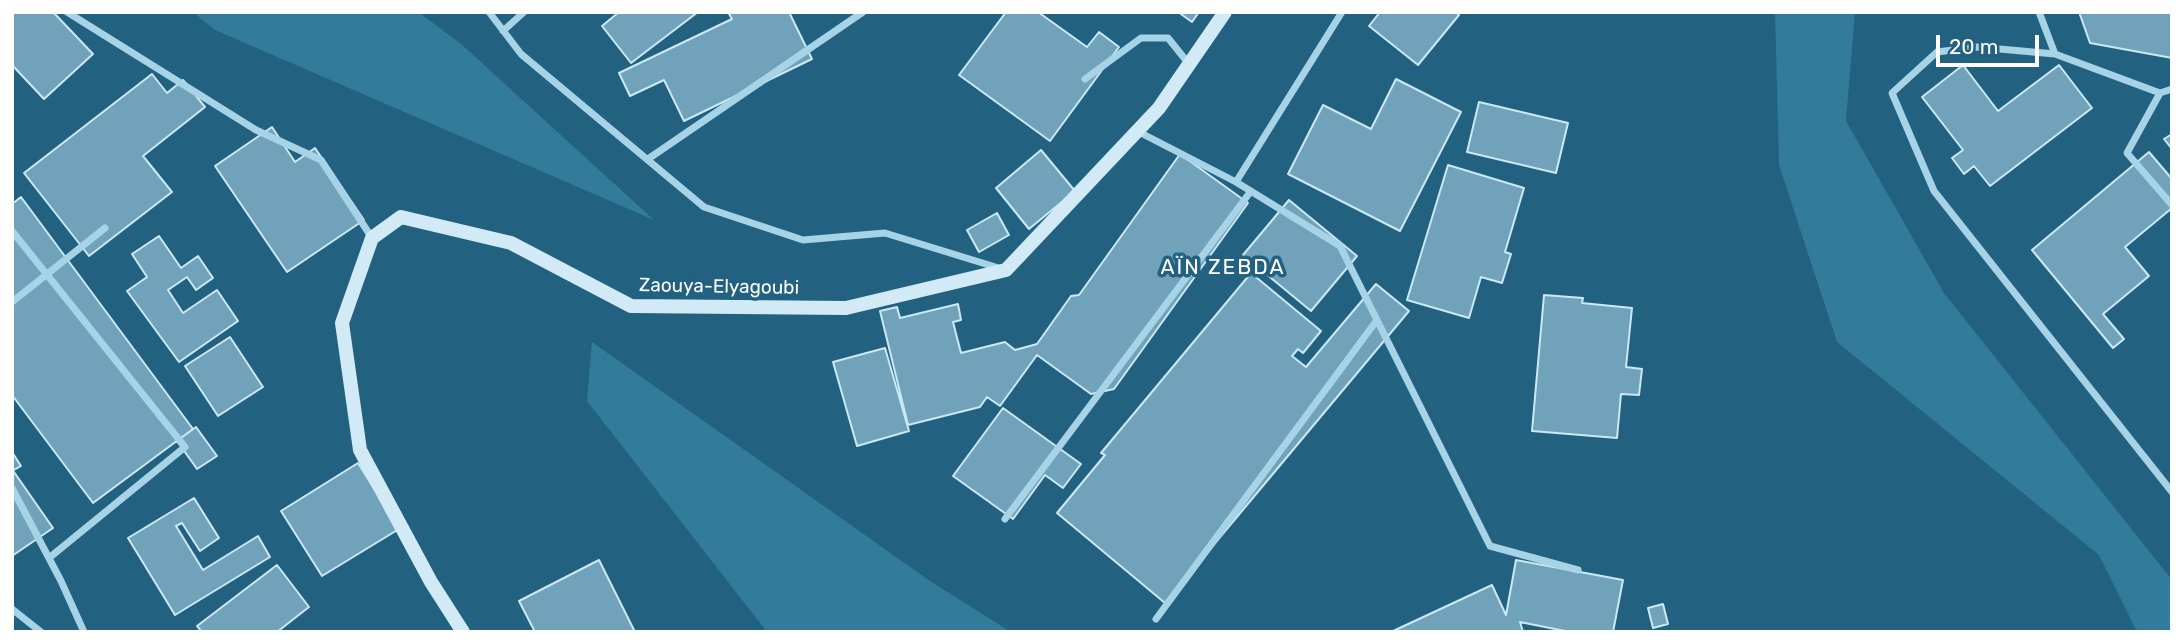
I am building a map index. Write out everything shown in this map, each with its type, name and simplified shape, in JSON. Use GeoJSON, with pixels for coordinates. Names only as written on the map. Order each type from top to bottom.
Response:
{"type":"FeatureCollection","features":[{"type":"Feature","properties":{"kind":"street"},"geometry":{"type":"LineString","coordinates":[[67,12],[256,130],[321,159],[372,238],[342,323],[360,450],[431,582],[463,632]]}},
{"type":"Feature","properties":{"kind":"street"},"geometry":{"type":"LineString","coordinates":[[489,12],[521,54],[704,207],[803,240],[885,233],[1006,270],[1159,108],[1225,12]]}},
{"type":"Feature","properties":{"kind":"street"},"geometry":{"type":"LineString","coordinates":[[503,30],[524,12]]}},
{"type":"Feature","properties":{"kind":"street"},"geometry":{"type":"LineString","coordinates":[[648,159],[863,12]]}},
{"type":"Feature","properties":{"kind":"street"},"geometry":{"type":"LineString","coordinates":[[1236,182],[1342,12]]}},
{"type":"Feature","properties":{"kind":"street"},"geometry":{"type":"LineString","coordinates":[[2039,12],[2055,54]]}},
{"type":"Feature","properties":{"kind":"street"},"geometry":{"type":"LineString","coordinates":[[1085,79],[1141,38],[1168,38],[1189,64]]}},
{"type":"Feature","properties":{"kind":"street"},"geometry":{"type":"LineString","coordinates":[[2172,89],[2160,93],[2055,54],[1977,47],[1937,52],[1892,93],[1934,191],[2172,492]]}},
{"type":"Feature","properties":{"kind":"street"},"geometry":{"type":"LineString","coordinates":[[2160,93],[2127,153],[2172,205]]}},
{"type":"Feature","properties":{"kind":"street"},"geometry":{"type":"LineString","coordinates":[[1137,131],[1236,182],[1340,246],[1490,546],[1578,570]]}},
{"type":"Feature","properties":{"kind":"street"},"geometry":{"type":"LineString","coordinates":[[1004,519],[1251,191]]}},
{"type":"Feature","properties":{"kind":"street","name":"Zaouya-Elyagoubi"},"geometry":{"type":"LineString","coordinates":[[372,238],[401,217],[511,243],[631,306],[846,308],[1006,270]]}},
{"type":"Feature","properties":{"kind":"street"},"geometry":{"type":"LineString","coordinates":[[12,302],[105,228]]}},
{"type":"Feature","properties":{"kind":"street"},"geometry":{"type":"LineString","coordinates":[[12,231],[185,447],[49,558]]}},
{"type":"Feature","properties":{"kind":"street"},"geometry":{"type":"LineString","coordinates":[[1156,619],[1377,320]]}},
{"type":"Feature","properties":{"kind":"street"},"geometry":{"type":"LineString","coordinates":[[12,488],[84,632]]}},
{"type":"Feature","properties":{"kind":"street"},"geometry":{"type":"LineString","coordinates":[[12,609],[41,632]]}},
{"type":"Feature","properties":{"kind":"shaded area"},"geometry":{"type":"Polygon","coordinates":[[[193,12],[418,12],[460,43],[654,220],[215,30],[193,12]]]}},
{"type":"Feature","properties":{"kind":"shaded area"},"geometry":{"type":"Polygon","coordinates":[[[1775,12],[1855,12],[1846,121],[1944,293],[2172,580],[2172,632],[2137,632],[2099,555],[1837,342],[1779,165],[1775,12]]]}},
{"type":"Feature","properties":{"kind":"shaded area"},"geometry":{"type":"Polygon","coordinates":[[[592,342],[930,581],[1011,632],[767,632],[587,401],[592,342]]]}},
{"type":"Feature","properties":{"kind":"building"},"geometry":{"type":"Polygon","coordinates":[[[12,12],[53,12],[93,54],[44,99],[12,65],[12,12]]]}},
{"type":"Feature","properties":{"kind":"building"},"geometry":{"type":"Polygon","coordinates":[[[619,12],[698,12],[631,63],[602,26],[619,12]]]}},
{"type":"Feature","properties":{"kind":"building"},"geometry":{"type":"Polygon","coordinates":[[[728,12],[789,12],[812,59],[684,121],[664,80],[630,96],[619,73],[732,19],[728,12]]]}},
{"type":"Feature","properties":{"kind":"building"},"geometry":{"type":"Polygon","coordinates":[[[1006,12],[1038,12],[1087,47],[1099,32],[1119,47],[1050,141],[959,75],[1006,12]]]}},
{"type":"Feature","properties":{"kind":"building"},"geometry":{"type":"Polygon","coordinates":[[[1178,12],[1199,12],[1192,22],[1178,12]]]}},
{"type":"Feature","properties":{"kind":"building"},"geometry":{"type":"Polygon","coordinates":[[[1380,12],[1456,12],[1459,15],[1418,65],[1369,26],[1380,12]]]}},
{"type":"Feature","properties":{"kind":"building"},"geometry":{"type":"Polygon","coordinates":[[[2079,12],[2172,12],[2172,58],[2090,43],[2079,12]]]}},
{"type":"Feature","properties":{"kind":"building"},"geometry":{"type":"Polygon","coordinates":[[[1963,65],[1998,111],[2059,65],[2092,108],[1990,186],[1974,166],[1964,174],[1952,158],[1963,150],[1922,97],[1963,65]]]}},
{"type":"Feature","properties":{"kind":"building"},"geometry":{"type":"Polygon","coordinates":[[[152,74],[167,93],[183,80],[205,107],[143,156],[172,192],[89,256],[24,173],[152,74]]]}},
{"type":"Feature","properties":{"kind":"building"},"geometry":{"type":"Polygon","coordinates":[[[1396,79],[1461,112],[1400,231],[1288,174],[1323,105],[1371,129],[1396,79]]]}},
{"type":"Feature","properties":{"kind":"building"},"geometry":{"type":"Polygon","coordinates":[[[1479,102],[1568,123],[1556,173],[1467,152],[1479,102]]]}},
{"type":"Feature","properties":{"kind":"building"},"geometry":{"type":"Polygon","coordinates":[[[272,127],[295,162],[315,148],[364,220],[287,272],[215,166],[272,127]]]}},
{"type":"Feature","properties":{"kind":"building"},"geometry":{"type":"Polygon","coordinates":[[[2172,134],[2172,149],[2164,139],[2172,134]]]}},
{"type":"Feature","properties":{"kind":"building"},"geometry":{"type":"Polygon","coordinates":[[[1041,150],[1075,191],[1029,229],[996,188],[1041,150]]]}},
{"type":"Feature","properties":{"kind":"building"},"geometry":{"type":"Polygon","coordinates":[[[2149,152],[2172,179],[2172,208],[2125,247],[2149,276],[2103,314],[2124,339],[2113,348],[2032,250],[2149,152]]]}},
{"type":"Feature","properties":{"kind":"building"},"geometry":{"type":"Polygon","coordinates":[[[1180,154],[1248,203],[1114,389],[1091,394],[1037,355],[1000,406],[987,397],[980,407],[908,425],[880,311],[897,307],[900,318],[958,304],[961,320],[953,322],[961,353],[1005,342],[1015,350],[1037,344],[1071,296],[1079,295],[1180,154]]]}},
{"type":"Feature","properties":{"kind":"building"},"geometry":{"type":"Polygon","coordinates":[[[1448,165],[1524,188],[1505,252],[1511,254],[1502,283],[1481,277],[1469,318],[1407,300],[1448,165]]]}},
{"type":"Feature","properties":{"kind":"building"},"geometry":{"type":"Polygon","coordinates":[[[21,197],[193,429],[93,503],[12,395],[12,204],[21,197]]]}},
{"type":"Feature","properties":{"kind":"building"},"geometry":{"type":"Polygon","coordinates":[[[1289,200],[1357,256],[1311,311],[1243,255],[1289,200]]]}},
{"type":"Feature","properties":{"kind":"building"},"geometry":{"type":"Polygon","coordinates":[[[997,213],[1009,235],[979,252],[967,230],[997,213]]]}},
{"type":"Feature","properties":{"kind":"building"},"geometry":{"type":"Polygon","coordinates":[[[159,236],[181,268],[198,256],[213,278],[196,290],[187,277],[168,290],[183,313],[217,290],[238,321],[179,362],[127,291],[147,277],[132,254],[159,236]]]}},
{"type":"Feature","properties":{"kind":"building"},"geometry":{"type":"Polygon","coordinates":[[[1251,273],[1321,331],[1303,353],[1298,349],[1292,356],[1306,367],[1376,284],[1409,311],[1165,603],[1057,513],[1105,455],[1101,453],[1251,273]]]}},
{"type":"Feature","properties":{"kind":"building"},"geometry":{"type":"Polygon","coordinates":[[[1544,295],[1583,298],[1582,303],[1632,308],[1626,367],[1642,369],[1639,395],[1621,394],[1617,438],[1532,431],[1544,295]]]}},
{"type":"Feature","properties":{"kind":"building"},"geometry":{"type":"Polygon","coordinates":[[[230,337],[263,387],[218,416],[185,366],[230,337]]]}},
{"type":"Feature","properties":{"kind":"building"},"geometry":{"type":"Polygon","coordinates":[[[885,348],[909,431],[857,446],[833,362],[885,348]]]}},
{"type":"Feature","properties":{"kind":"building"},"geometry":{"type":"Polygon","coordinates":[[[1003,408],[1081,464],[1063,488],[1045,475],[1013,519],[953,476],[1003,408]]]}},
{"type":"Feature","properties":{"kind":"building"},"geometry":{"type":"Polygon","coordinates":[[[196,427],[217,456],[197,469],[177,441],[196,427]]]}},
{"type":"Feature","properties":{"kind":"building"},"geometry":{"type":"Polygon","coordinates":[[[12,452],[21,466],[12,471],[12,452]]]}},
{"type":"Feature","properties":{"kind":"building"},"geometry":{"type":"Polygon","coordinates":[[[358,463],[399,529],[322,576],[281,511],[358,463]]]}},
{"type":"Feature","properties":{"kind":"building"},"geometry":{"type":"Polygon","coordinates":[[[14,472],[53,528],[12,556],[12,473],[14,472]]]}},
{"type":"Feature","properties":{"kind":"building"},"geometry":{"type":"Polygon","coordinates":[[[194,498],[219,538],[200,551],[182,523],[176,526],[203,570],[258,536],[270,557],[175,615],[128,538],[194,498]]]}},
{"type":"Feature","properties":{"kind":"building"},"geometry":{"type":"Polygon","coordinates":[[[599,560],[635,632],[535,632],[519,601],[599,560]]]}},
{"type":"Feature","properties":{"kind":"building"},"geometry":{"type":"Polygon","coordinates":[[[1516,560],[1623,580],[1613,632],[1570,632],[1520,622],[1523,632],[1391,632],[1492,585],[1506,615],[1516,560]]]}},
{"type":"Feature","properties":{"kind":"building"},"geometry":{"type":"Polygon","coordinates":[[[277,565],[309,607],[277,632],[202,632],[197,626],[277,565]]]}},
{"type":"Feature","properties":{"kind":"building"},"geometry":{"type":"Polygon","coordinates":[[[1663,604],[1668,624],[1653,628],[1648,608],[1663,604]]]}},
{"type":"Feature","properties":{"kind":"district","name":"AÏN ZEBDA"},"geometry":{"type":"Point","coordinates":[1223,268]}}]}
